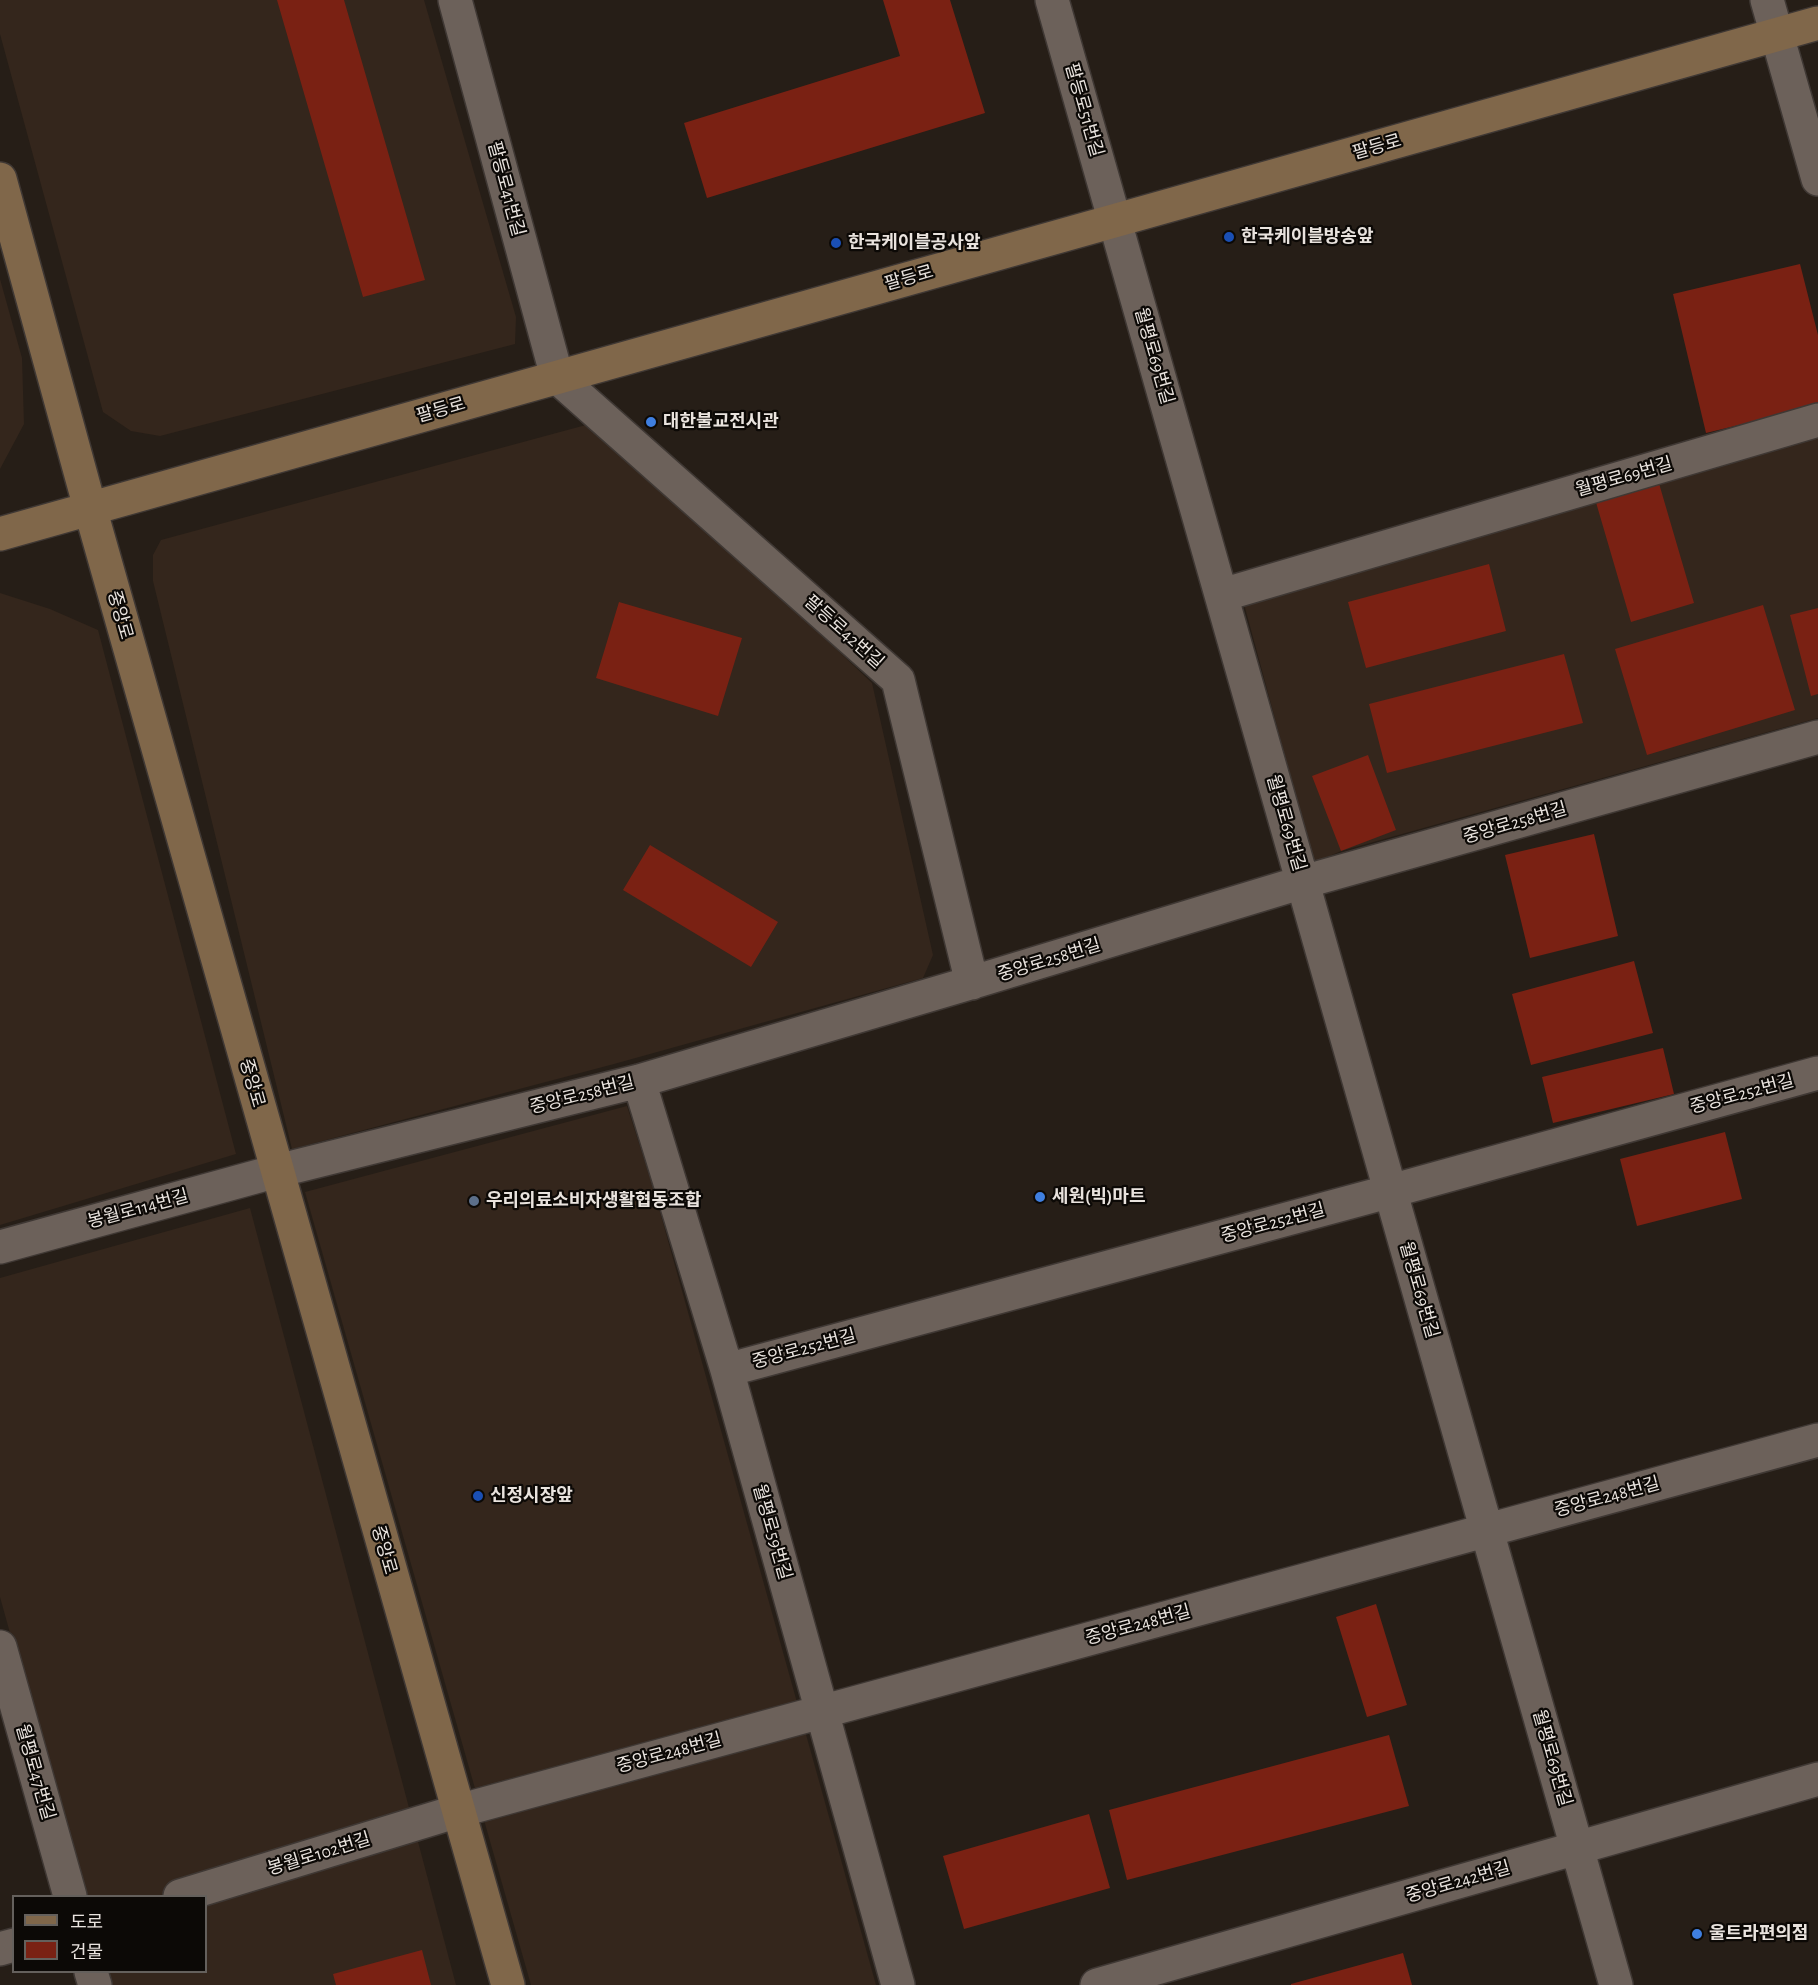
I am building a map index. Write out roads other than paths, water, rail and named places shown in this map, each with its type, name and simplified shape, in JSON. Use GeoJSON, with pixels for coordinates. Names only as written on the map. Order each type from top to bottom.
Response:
{"type":"FeatureCollection","features":[{"type":"Feature","properties":{"kind":"main road","name":"팔등로"},"geometry":{"type":"LineString","coordinates":[[0,534],[1818,23]]}},
{"type":"Feature","properties":{"kind":"main road","name":"중앙로"},"geometry":{"type":"LineString","coordinates":[[0,179],[90,508],[508,1985]]}},
{"type":"Feature","properties":{"kind":"street","name":"팔등로41번길"},"geometry":{"type":"LineString","coordinates":[[455,0],[557,377]]}},
{"type":"Feature","properties":{"kind":"street","name":"팔등로51번길"},"geometry":{"type":"LineString","coordinates":[[1052,0],[1115,220]]}},
{"type":"Feature","properties":{"kind":"street"},"geometry":{"type":"LineString","coordinates":[[1767,0],[1818,180]]}},
{"type":"Feature","properties":{"kind":"street","name":"월평로69번길"},"geometry":{"type":"LineString","coordinates":[[1115,220],[1616,1985]]}},
{"type":"Feature","properties":{"kind":"street","name":"팔등로42번길"},"geometry":{"type":"LineString","coordinates":[[557,377],[898,680],[972,983]]}},
{"type":"Feature","properties":{"kind":"street","name":"월평로69번길"},"geometry":{"type":"LineString","coordinates":[[1222,595],[1818,420]]}},
{"type":"Feature","properties":{"kind":"street","name":"중앙로258번길"},"geometry":{"type":"LineString","coordinates":[[277,1171],[639,1081],[1303,882],[1818,737]]}},
{"type":"Feature","properties":{"kind":"street","name":"중앙로252번길"},"geometry":{"type":"LineString","coordinates":[[727,1370],[1818,1073]]}},
{"type":"Feature","properties":{"kind":"street","name":"월평로59번길"},"geometry":{"type":"LineString","coordinates":[[639,1081],[727,1370],[898,1985]]}},
{"type":"Feature","properties":{"kind":"street","name":"봉월로114번길"},"geometry":{"type":"LineString","coordinates":[[0,1247],[277,1171]]}},
{"type":"Feature","properties":{"kind":"street","name":"중앙로248번길"},"geometry":{"type":"LineString","coordinates":[[458,1811],[1818,1440]]}},
{"type":"Feature","properties":{"kind":"street","name":"월평로47번길"},"geometry":{"type":"LineString","coordinates":[[0,1647],[70,1895]]}},
{"type":"Feature","properties":{"kind":"street","name":"중앙로242번길"},"geometry":{"type":"LineString","coordinates":[[1097,1985],[1818,1779]]}},
{"type":"Feature","properties":{"kind":"street","name":"봉월로102번길"},"geometry":{"type":"LineString","coordinates":[[183,1895],[458,1811]]}},
{"type":"Feature","properties":{"kind":"place","name":"한국케이블방송앞"},"geometry":{"type":"Point","coordinates":[1229,237]}},
{"type":"Feature","properties":{"kind":"place","name":"한국케이블공사앞"},"geometry":{"type":"Point","coordinates":[836,243]}},
{"type":"Feature","properties":{"kind":"place","name":"대한불교전시관"},"geometry":{"type":"Point","coordinates":[651,422]}},
{"type":"Feature","properties":{"kind":"place","name":"세원(빅)마트"},"geometry":{"type":"Point","coordinates":[1040,1197]}},
{"type":"Feature","properties":{"kind":"place","name":"우리의료소비자생활협동조합"},"geometry":{"type":"Point","coordinates":[474,1201]}},
{"type":"Feature","properties":{"kind":"place","name":"신정시장앞"},"geometry":{"type":"Point","coordinates":[478,1496]}},
{"type":"Feature","properties":{"kind":"place","name":"울트라편의점"},"geometry":{"type":"Point","coordinates":[1697,1934]}}]}
